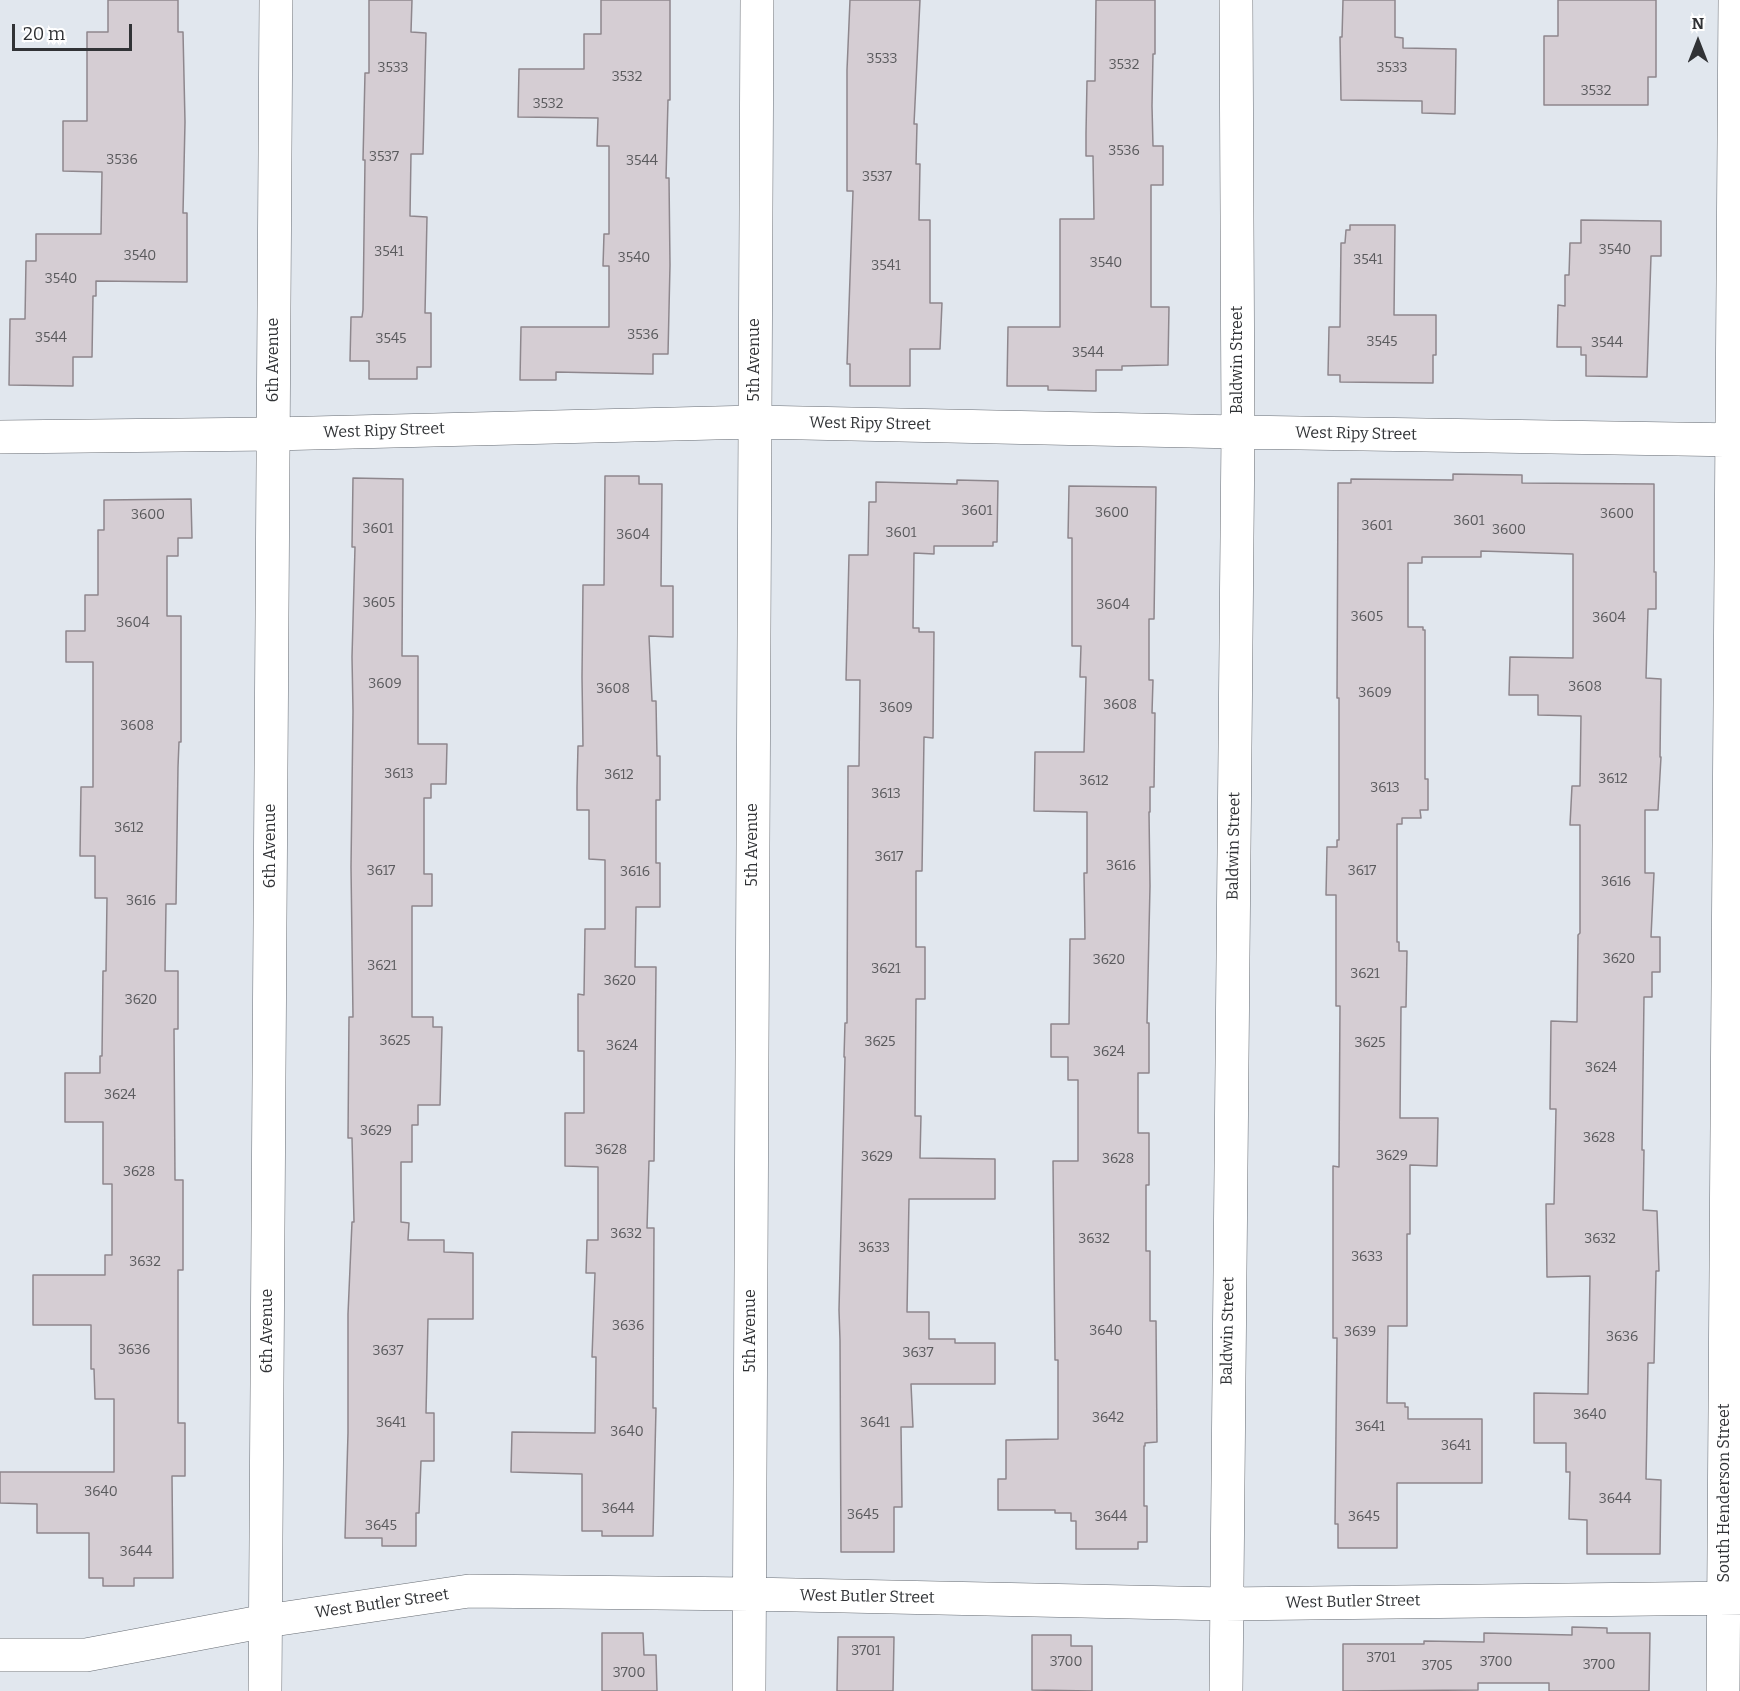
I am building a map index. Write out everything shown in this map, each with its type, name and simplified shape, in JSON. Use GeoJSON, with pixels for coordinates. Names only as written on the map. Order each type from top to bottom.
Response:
{"type":"FeatureCollection","features":[{"type":"Feature","properties":{"kind":"street","name":"6th Avenue"},"geometry":{"type":"LineString","coordinates":[[266,1691],[276,0]]}},
{"type":"Feature","properties":{"kind":"street","name":"5th Avenue"},"geometry":{"type":"LineString","coordinates":[[749,1691],[757,0]]}},
{"type":"Feature","properties":{"kind":"street","name":"Baldwin Street"},"geometry":{"type":"LineString","coordinates":[[1226,1691],[1225,1604],[1238,432],[1236,0]]}},
{"type":"Feature","properties":{"kind":"street","name":"South Henderson Street"},"geometry":{"type":"LineString","coordinates":[[1724,1691],[1732,1598],[1736,440],[1735,0]]}},
{"type":"Feature","properties":{"kind":"street","name":"West Ripy Street"},"geometry":{"type":"LineString","coordinates":[[0,437],[273,434],[755,422],[1736,440]]}},
{"type":"Feature","properties":{"kind":"street","name":"West Butler Street"},"geometry":{"type":"LineString","coordinates":[[0,1655],[86,1655],[266,1620],[469,1591],[749,1594],[1225,1604],[1732,1598]]}},
{"type":"Feature","properties":{"kind":"building"},"geometry":{"type":"Polygon","coordinates":[[[108,0],[178,0],[178,32],[183,32],[185,122],[183,213],[187,213],[187,282],[96,281],[96,296],[93,296],[92,357],[73,357],[73,386],[9,385],[10,319],[25,319],[26,261],[36,261],[36,234],[101,234],[102,172],[63,171],[63,121],[87,121],[87,32],[108,32],[108,0]]]}},
{"type":"Feature","properties":{"kind":"building"},"geometry":{"type":"Polygon","coordinates":[[[369,0],[412,0],[411,32],[426,33],[423,154],[411,154],[410,216],[427,217],[425,313],[431,313],[431,367],[417,367],[417,379],[369,379],[369,361],[350,361],[351,317],[362,317],[363,310],[365,160],[363,160],[365,73],[369,73],[369,0]]]}},
{"type":"Feature","properties":{"kind":"building"},"geometry":{"type":"Polygon","coordinates":[[[601,0],[670,0],[670,100],[668,100],[666,178],[669,178],[670,265],[668,354],[653,354],[653,374],[556,372],[556,380],[520,380],[521,327],[609,327],[609,266],[603,266],[604,234],[609,234],[609,146],[597,146],[598,118],[518,117],[519,69],[584,69],[584,34],[601,34],[601,0]]]}},
{"type":"Feature","properties":{"kind":"building"},"geometry":{"type":"Polygon","coordinates":[[[850,0],[920,0],[914,124],[917,124],[916,164],[920,164],[919,220],[930,220],[930,303],[942,303],[940,349],[910,349],[910,386],[850,386],[850,364],[847,364],[853,191],[847,191],[847,70],[850,0]]]}},
{"type":"Feature","properties":{"kind":"building"},"geometry":{"type":"Polygon","coordinates":[[[1096,0],[1155,0],[1153,146],[1163,146],[1163,185],[1151,185],[1151,307],[1169,307],[1168,365],[1122,366],[1122,370],[1096,370],[1096,391],[1048,390],[1048,386],[1007,386],[1008,327],[1060,327],[1060,219],[1094,219],[1093,156],[1086,156],[1086,133],[1087,81],[1095,81],[1096,0]]]}},
{"type":"Feature","properties":{"kind":"building"},"geometry":{"type":"Polygon","coordinates":[[[1343,0],[1395,0],[1395,37],[1403,38],[1403,48],[1456,49],[1455,114],[1422,113],[1422,101],[1341,100],[1340,37],[1342,37],[1343,0]]]}},
{"type":"Feature","properties":{"kind":"building"},"geometry":{"type":"Polygon","coordinates":[[[1558,0],[1656,0],[1656,77],[1648,77],[1648,105],[1544,105],[1544,36],[1558,36],[1558,0]]]}},
{"type":"Feature","properties":{"kind":"building"},"geometry":{"type":"Polygon","coordinates":[[[1581,220],[1661,221],[1661,256],[1651,256],[1647,377],[1586,376],[1586,355],[1581,355],[1581,347],[1557,347],[1558,305],[1565,306],[1565,275],[1569,275],[1570,243],[1581,243],[1581,220]]]}},
{"type":"Feature","properties":{"kind":"building"},"geometry":{"type":"Polygon","coordinates":[[[1350,225],[1395,225],[1394,315],[1436,315],[1433,383],[1340,382],[1340,375],[1328,375],[1329,327],[1340,327],[1341,243],[1345,243],[1346,230],[1350,230],[1350,225]]]}},
{"type":"Feature","properties":{"kind":"building"},"geometry":{"type":"Polygon","coordinates":[[[1453,474],[1522,475],[1522,483],[1654,484],[1656,609],[1648,609],[1646,678],[1661,679],[1661,757],[1658,810],[1645,810],[1645,873],[1654,873],[1651,937],[1660,937],[1660,972],[1652,972],[1652,997],[1644,997],[1642,1150],[1644,1150],[1643,1210],[1657,1211],[1659,1271],[1656,1271],[1654,1363],[1648,1363],[1646,1479],[1661,1480],[1660,1554],[1587,1554],[1587,1520],[1569,1519],[1570,1472],[1566,1472],[1566,1443],[1534,1443],[1534,1393],[1588,1394],[1590,1276],[1547,1277],[1546,1204],[1554,1204],[1556,1109],[1550,1109],[1551,1021],[1577,1022],[1580,825],[1570,825],[1572,786],[1580,786],[1581,716],[1538,715],[1538,695],[1509,695],[1510,657],[1573,658],[1573,554],[1481,551],[1481,557],[1422,557],[1422,563],[1408,563],[1408,627],[1423,627],[1425,630],[1425,779],[1428,779],[1428,810],[1420,810],[1421,818],[1402,818],[1402,824],[1397,824],[1397,942],[1399,942],[1399,951],[1407,951],[1406,1007],[1401,1007],[1400,1118],[1438,1118],[1437,1166],[1410,1165],[1407,1326],[1388,1326],[1387,1403],[1405,1403],[1405,1407],[1408,1407],[1408,1419],[1482,1419],[1482,1483],[1397,1483],[1397,1548],[1338,1548],[1338,1524],[1335,1524],[1337,1338],[1333,1338],[1333,1166],[1339,1167],[1340,1006],[1336,1006],[1336,895],[1326,895],[1327,847],[1337,847],[1337,840],[1339,840],[1338,483],[1351,483],[1351,479],[1453,480],[1453,474]]]}},
{"type":"Feature","properties":{"kind":"building"},"geometry":{"type":"Polygon","coordinates":[[[605,476],[639,476],[639,484],[662,484],[661,586],[673,586],[673,637],[649,636],[652,701],[656,701],[657,756],[660,756],[660,800],[656,800],[656,863],[660,863],[660,907],[636,907],[635,967],[656,967],[654,1161],[649,1161],[647,1228],[654,1228],[653,1408],[656,1408],[653,1536],[602,1536],[602,1531],[582,1531],[582,1474],[511,1472],[512,1432],[595,1433],[596,1357],[592,1357],[595,1273],[586,1273],[587,1240],[598,1240],[598,1167],[565,1166],[565,1113],[584,1113],[584,1051],[578,1051],[578,994],[584,995],[585,929],[605,929],[605,860],[589,859],[589,810],[577,810],[577,787],[578,746],[583,746],[583,585],[604,585],[605,476]]]}},
{"type":"Feature","properties":{"kind":"building"},"geometry":{"type":"Polygon","coordinates":[[[353,478],[403,479],[402,656],[418,656],[418,744],[447,744],[446,784],[431,784],[431,798],[424,798],[424,874],[432,874],[432,906],[412,906],[412,1017],[433,1017],[433,1027],[442,1027],[440,1105],[418,1105],[418,1125],[412,1125],[412,1162],[401,1162],[401,1222],[409,1223],[408,1240],[444,1240],[444,1252],[473,1253],[473,1319],[428,1319],[426,1413],[434,1413],[434,1461],[421,1461],[419,1513],[416,1513],[416,1546],[382,1546],[382,1538],[345,1538],[348,1314],[352,1222],[354,1222],[352,1138],[348,1138],[349,1017],[353,1017],[351,867],[355,547],[352,547],[353,478]]]}},
{"type":"Feature","properties":{"kind":"building"},"geometry":{"type":"Polygon","coordinates":[[[957,480],[998,481],[997,542],[993,542],[993,546],[934,546],[934,554],[914,553],[913,628],[919,628],[919,632],[934,632],[933,738],[924,737],[922,871],[916,871],[916,947],[925,947],[925,999],[916,999],[915,1116],[921,1116],[920,1158],[995,1159],[995,1199],[909,1199],[907,1312],[929,1312],[929,1339],[955,1339],[955,1343],[995,1343],[995,1384],[911,1384],[913,1427],[901,1427],[902,1507],[894,1507],[894,1552],[841,1552],[839,1310],[844,1057],[845,1023],[847,1023],[848,766],[859,766],[860,680],[846,680],[849,555],[868,555],[869,502],[876,502],[876,482],[957,484],[957,480]]]}},
{"type":"Feature","properties":{"kind":"building"},"geometry":{"type":"Polygon","coordinates":[[[1069,486],[1156,487],[1154,619],[1149,619],[1149,680],[1153,680],[1152,713],[1155,713],[1154,787],[1150,787],[1149,812],[1147,1023],[1149,1023],[1149,1073],[1138,1073],[1138,1133],[1149,1133],[1146,1251],[1150,1251],[1150,1321],[1156,1321],[1157,1442],[1145,1443],[1144,1446],[1144,1506],[1147,1506],[1147,1542],[1138,1542],[1138,1549],[1076,1549],[1076,1521],[1071,1521],[1071,1513],[1055,1513],[1055,1510],[998,1510],[998,1479],[1006,1479],[1006,1440],[1058,1439],[1053,1161],[1078,1161],[1078,1080],[1068,1080],[1068,1057],[1051,1057],[1051,1024],[1069,1024],[1070,939],[1085,939],[1084,873],[1087,873],[1087,812],[1034,811],[1035,752],[1084,752],[1086,677],[1080,677],[1081,646],[1072,646],[1072,538],[1068,538],[1069,486]]]}},
{"type":"Feature","properties":{"kind":"building"},"geometry":{"type":"Polygon","coordinates":[[[191,499],[192,538],[178,538],[178,556],[167,556],[167,616],[181,616],[181,742],[179,742],[178,767],[176,904],[166,904],[165,971],[178,971],[178,1029],[174,1029],[175,1180],[183,1180],[183,1270],[178,1270],[178,1423],[185,1423],[185,1476],[172,1476],[173,1578],[134,1578],[134,1586],[103,1586],[103,1578],[89,1578],[89,1533],[37,1533],[37,1504],[0,1503],[0,1472],[114,1472],[114,1399],[95,1399],[94,1369],[91,1369],[91,1325],[33,1325],[33,1275],[105,1275],[105,1255],[112,1255],[112,1184],[103,1184],[103,1122],[65,1122],[65,1073],[100,1073],[103,971],[106,971],[107,898],[95,898],[95,856],[80,856],[81,787],[93,787],[93,662],[66,662],[66,631],[85,631],[85,595],[98,595],[98,530],[104,530],[104,500],[191,499]]]}},
{"type":"Feature","properties":{"kind":"building"},"geometry":{"type":"Polygon","coordinates":[[[1572,1627],[1607,1628],[1607,1633],[1650,1633],[1649,1691],[1549,1691],[1549,1683],[1478,1683],[1478,1690],[1343,1691],[1343,1644],[1424,1644],[1424,1641],[1484,1642],[1484,1633],[1572,1635],[1572,1627]]]}},
{"type":"Feature","properties":{"kind":"building"},"geometry":{"type":"Polygon","coordinates":[[[602,1633],[643,1633],[644,1655],[656,1655],[657,1691],[602,1691],[602,1633]]]}},
{"type":"Feature","properties":{"kind":"building"},"geometry":{"type":"Polygon","coordinates":[[[1032,1635],[1071,1635],[1071,1646],[1092,1646],[1092,1691],[1032,1690],[1032,1635]]]}},
{"type":"Feature","properties":{"kind":"building"},"geometry":{"type":"Polygon","coordinates":[[[838,1637],[894,1637],[893,1691],[837,1691],[838,1637]]]}}]}
